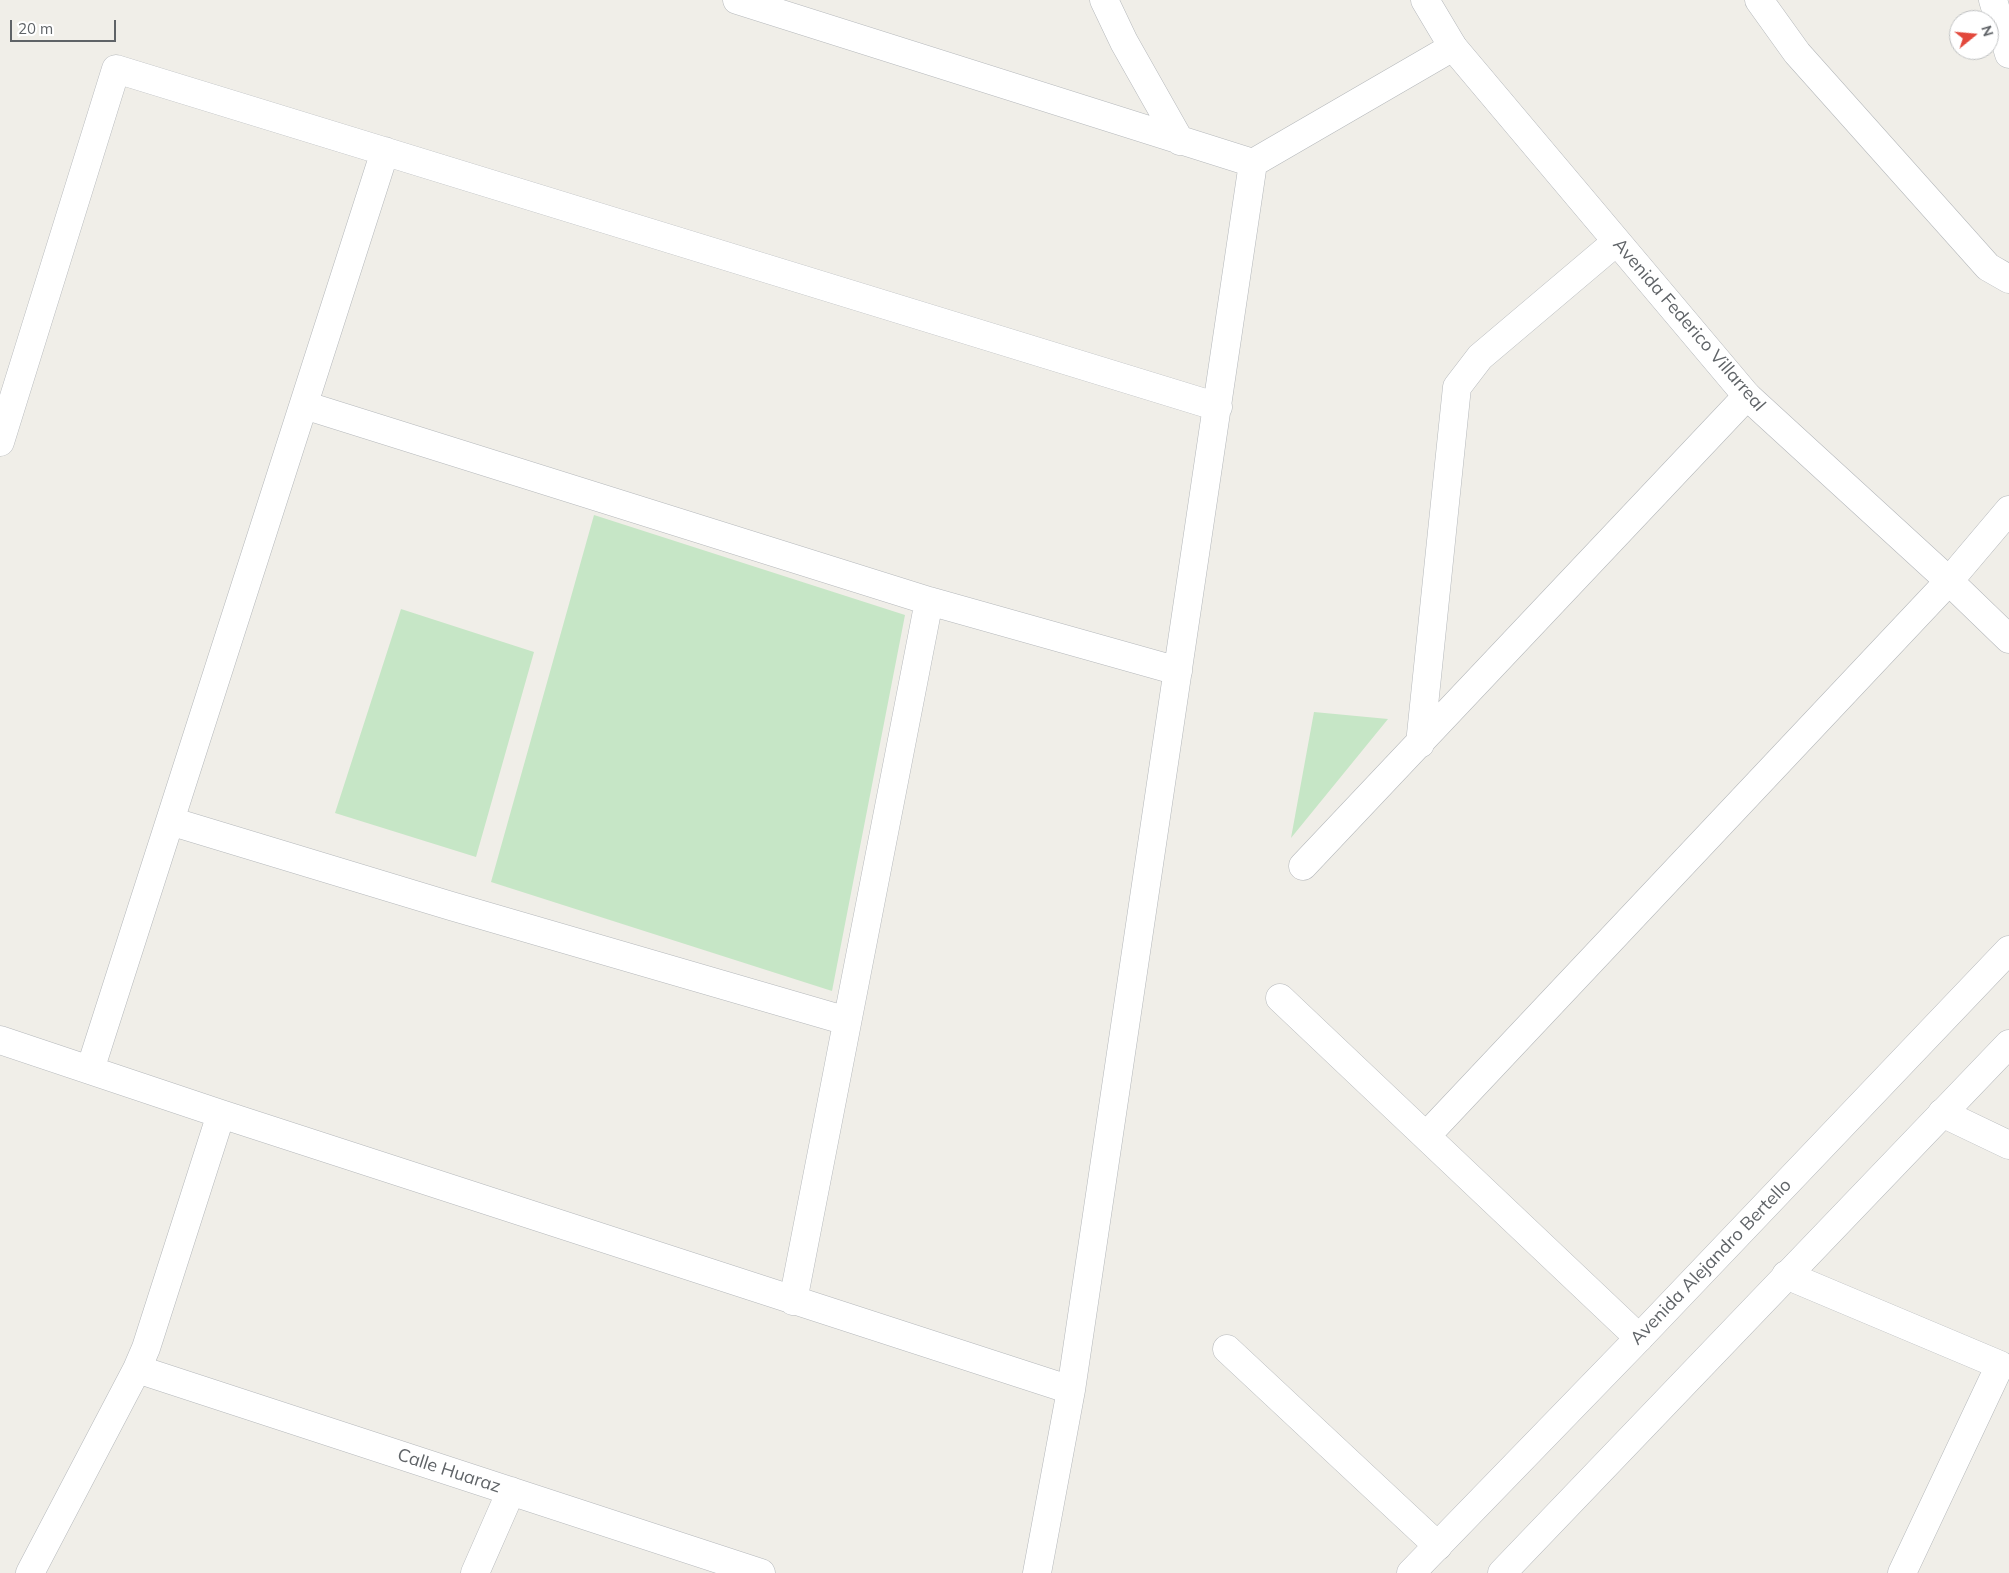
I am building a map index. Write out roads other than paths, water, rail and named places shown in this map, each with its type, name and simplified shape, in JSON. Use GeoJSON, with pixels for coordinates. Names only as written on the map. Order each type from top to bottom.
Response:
{"type":"FeatureCollection","features":[{"type":"Feature","properties":{"kind":"street"},"geometry":{"type":"LineString","coordinates":[[737,0],[1253,163],[1453,48]]}},
{"type":"Feature","properties":{"kind":"street"},"geometry":{"type":"LineString","coordinates":[[1104,0],[1124,42],[1180,141]]}},
{"type":"Feature","properties":{"kind":"street","name":"Avenida Federico Villarreal"},"geometry":{"type":"LineString","coordinates":[[1425,0],[1453,48],[1747,396],[1949,581],[2009,640]]}},
{"type":"Feature","properties":{"kind":"street"},"geometry":{"type":"LineString","coordinates":[[1759,0],[1796,53],[1988,267],[2009,279]]}},
{"type":"Feature","properties":{"kind":"street"},"geometry":{"type":"LineString","coordinates":[[1993,0],[2009,54]]}},
{"type":"Feature","properties":{"kind":"street"},"geometry":{"type":"LineString","coordinates":[[0,442],[116,68],[1218,407]]}},
{"type":"Feature","properties":{"kind":"street"},"geometry":{"type":"LineString","coordinates":[[90,1070],[385,151]]}},
{"type":"Feature","properties":{"kind":"street"},"geometry":{"type":"LineString","coordinates":[[1037,1573],[1071,1390],[1253,163]]}},
{"type":"Feature","properties":{"kind":"street"},"geometry":{"type":"LineString","coordinates":[[1420,744],[1457,386],[1480,357],[1616,242]]}},
{"type":"Feature","properties":{"kind":"street"},"geometry":{"type":"LineString","coordinates":[[1303,866],[1747,396]]}},
{"type":"Feature","properties":{"kind":"street"},"geometry":{"type":"LineString","coordinates":[[304,405],[929,601],[1178,671]]}},
{"type":"Feature","properties":{"kind":"street"},"geometry":{"type":"LineString","coordinates":[[1427,1135],[1949,581],[2009,510]]}},
{"type":"Feature","properties":{"kind":"street"},"geometry":{"type":"LineString","coordinates":[[793,1301],[929,601]]}},
{"type":"Feature","properties":{"kind":"street"},"geometry":{"type":"LineString","coordinates":[[170,821],[442,904],[847,1022]]}},
{"type":"Feature","properties":{"kind":"street","name":"Avenida Alejandro Bertello"},"geometry":{"type":"LineString","coordinates":[[1411,1573],[1639,1338],[2009,950]]}},
{"type":"Feature","properties":{"kind":"street"},"geometry":{"type":"LineString","coordinates":[[1280,998],[1427,1135],[1639,1338]]}},
{"type":"Feature","properties":{"kind":"street"},"geometry":{"type":"LineString","coordinates":[[0,1040],[793,1301],[1071,1390]]}},
{"type":"Feature","properties":{"kind":"street"},"geometry":{"type":"LineString","coordinates":[[1502,1573],[2009,1044]]}},
{"type":"Feature","properties":{"kind":"street"},"geometry":{"type":"LineString","coordinates":[[1942,1113],[2009,1144]]}},
{"type":"Feature","properties":{"kind":"street"},"geometry":{"type":"LineString","coordinates":[[30,1573],[146,1348],[221,1114]]}},
{"type":"Feature","properties":{"kind":"street"},"geometry":{"type":"LineString","coordinates":[[1786,1275],[2004,1367],[1902,1573]]}},
{"type":"Feature","properties":{"kind":"street"},"geometry":{"type":"LineString","coordinates":[[1227,1349],[1438,1546]]}},
{"type":"Feature","properties":{"kind":"street","name":"Calle Huaraz"},"geometry":{"type":"LineString","coordinates":[[137,1368],[761,1573]]}},
{"type":"Feature","properties":{"kind":"street"},"geometry":{"type":"LineString","coordinates":[[475,1573],[511,1491]]}}]}
